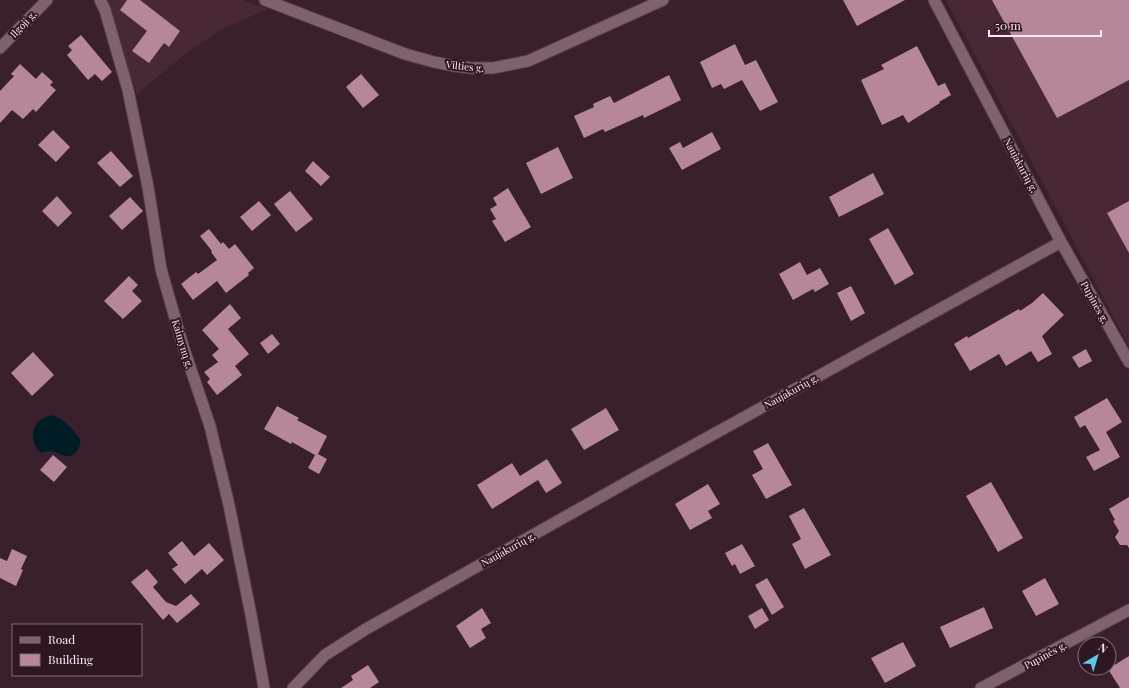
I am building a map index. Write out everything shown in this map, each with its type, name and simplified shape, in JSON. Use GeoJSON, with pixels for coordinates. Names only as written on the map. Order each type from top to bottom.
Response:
{"type":"FeatureCollection","features":[{"type":"Feature","properties":{"kind":"street","name":"Ilgoji g."},"geometry":{"type":"LineString","coordinates":[[0,48],[47,0]]}},
{"type":"Feature","properties":{"kind":"street","name":"Kaimynų g."},"geometry":{"type":"LineString","coordinates":[[100,0],[105,10],[128,90],[148,187],[161,269],[183,346],[211,429],[229,506],[264,688]]}},
{"type":"Feature","properties":{"kind":"street","name":"Vilties g."},"geometry":{"type":"LineString","coordinates":[[265,0],[405,54],[454,66],[493,68],[528,60],[663,0]]}},
{"type":"Feature","properties":{"kind":"street","name":"Naujakurių g."},"geometry":{"type":"LineString","coordinates":[[293,688],[325,654],[366,629],[643,473],[1061,242],[934,0]]}},
{"type":"Feature","properties":{"kind":"street","name":"Pupinės g."},"geometry":{"type":"LineString","coordinates":[[1061,242],[1129,362]]}},
{"type":"Feature","properties":{"kind":"street","name":"Pupinės g."},"geometry":{"type":"LineString","coordinates":[[981,688],[1129,610]]}},
{"type":"Feature","properties":{"kind":"shaded area"},"geometry":{"type":"Polygon","coordinates":[[[103,0],[242,0],[268,9],[224,28],[185,54],[137,94],[103,0]]]}},
{"type":"Feature","properties":{"kind":"shaded area"},"geometry":{"type":"Polygon","coordinates":[[[946,0],[1129,0],[1129,346],[946,0]]]}},
{"type":"Feature","properties":{"kind":"water"},"geometry":{"type":"Polygon","coordinates":[[[51,415],[64,421],[80,439],[79,448],[74,454],[65,456],[52,451],[42,453],[38,450],[33,438],[34,429],[40,420],[51,415]]]}},
{"type":"Feature","properties":{"kind":"building"},"geometry":{"type":"Polygon","coordinates":[[[127,0],[140,0],[180,31],[169,47],[164,43],[149,63],[132,51],[147,31],[120,10],[127,0]]]}},
{"type":"Feature","properties":{"kind":"building"},"geometry":{"type":"Polygon","coordinates":[[[843,0],[905,0],[857,26],[843,0]]]}},
{"type":"Feature","properties":{"kind":"building"},"geometry":{"type":"Polygon","coordinates":[[[992,0],[1129,0],[1129,80],[1057,118],[992,0]]]}},
{"type":"Feature","properties":{"kind":"building"},"geometry":{"type":"Polygon","coordinates":[[[81,35],[112,72],[102,81],[95,74],[88,80],[67,55],[72,50],[68,46],[81,35]]]}},
{"type":"Feature","properties":{"kind":"building"},"geometry":{"type":"Polygon","coordinates":[[[735,44],[745,65],[756,60],[778,102],[760,111],[742,80],[724,89],[721,84],[712,88],[700,62],[735,44]]]}},
{"type":"Feature","properties":{"kind":"building"},"geometry":{"type":"Polygon","coordinates":[[[917,46],[938,86],[945,83],[951,95],[908,123],[903,115],[882,125],[861,80],[884,69],[881,65],[917,46]]]}},
{"type":"Feature","properties":{"kind":"building"},"geometry":{"type":"Polygon","coordinates":[[[20,64],[36,79],[42,72],[53,82],[50,85],[56,90],[36,112],[33,109],[23,119],[12,110],[0,123],[0,91],[14,76],[11,74],[20,64]]]}},
{"type":"Feature","properties":{"kind":"building"},"geometry":{"type":"Polygon","coordinates":[[[361,74],[379,95],[363,108],[346,87],[361,74]]]}},
{"type":"Feature","properties":{"kind":"building"},"geometry":{"type":"Polygon","coordinates":[[[669,75],[681,100],[644,118],[643,115],[605,132],[603,129],[584,138],[574,116],[594,107],[593,104],[610,96],[614,103],[669,75]]]}},
{"type":"Feature","properties":{"kind":"building"},"geometry":{"type":"Polygon","coordinates":[[[53,130],[70,147],[56,162],[38,145],[53,130]]]}},
{"type":"Feature","properties":{"kind":"building"},"geometry":{"type":"Polygon","coordinates":[[[712,132],[721,149],[682,170],[669,148],[680,142],[683,148],[712,132]]]}},
{"type":"Feature","properties":{"kind":"building"},"geometry":{"type":"Polygon","coordinates":[[[558,147],[573,178],[541,194],[526,163],[558,147]]]}},
{"type":"Feature","properties":{"kind":"building"},"geometry":{"type":"Polygon","coordinates":[[[111,151],[133,176],[120,187],[97,163],[111,151]]]}},
{"type":"Feature","properties":{"kind":"building"},"geometry":{"type":"Polygon","coordinates":[[[313,161],[330,177],[321,186],[305,171],[313,161]]]}},
{"type":"Feature","properties":{"kind":"building"},"geometry":{"type":"Polygon","coordinates":[[[873,173],[884,194],[839,217],[829,197],[873,173]]]}},
{"type":"Feature","properties":{"kind":"building"},"geometry":{"type":"Polygon","coordinates":[[[508,188],[531,227],[505,242],[492,221],[496,219],[490,209],[497,205],[493,198],[508,188]]]}},
{"type":"Feature","properties":{"kind":"building"},"geometry":{"type":"Polygon","coordinates":[[[290,191],[313,219],[296,232],[274,204],[290,191]]]}},
{"type":"Feature","properties":{"kind":"building"},"geometry":{"type":"Polygon","coordinates":[[[57,196],[72,213],[58,227],[42,211],[57,196]]]}},
{"type":"Feature","properties":{"kind":"building"},"geometry":{"type":"Polygon","coordinates":[[[130,197],[143,211],[122,230],[109,216],[130,197]]]}},
{"type":"Feature","properties":{"kind":"building"},"geometry":{"type":"Polygon","coordinates":[[[259,201],[271,215],[252,231],[240,217],[259,201]]]}},
{"type":"Feature","properties":{"kind":"building"},"geometry":{"type":"Polygon","coordinates":[[[1129,201],[1129,253],[1107,213],[1129,201]]]}},
{"type":"Feature","properties":{"kind":"building"},"geometry":{"type":"Polygon","coordinates":[[[888,228],[914,274],[895,285],[869,239],[888,228]]]}},
{"type":"Feature","properties":{"kind":"building"},"geometry":{"type":"Polygon","coordinates":[[[209,229],[221,244],[223,242],[229,249],[235,244],[254,268],[248,273],[249,275],[226,293],[217,281],[193,300],[181,284],[196,272],[198,274],[217,260],[200,236],[209,229]]]}},
{"type":"Feature","properties":{"kind":"building"},"geometry":{"type":"Polygon","coordinates":[[[800,262],[807,275],[820,268],[829,284],[815,292],[813,289],[793,300],[779,274],[800,262]]]}},
{"type":"Feature","properties":{"kind":"building"},"geometry":{"type":"Polygon","coordinates":[[[129,276],[138,285],[132,291],[142,301],[123,319],[104,301],[129,276]]]}},
{"type":"Feature","properties":{"kind":"building"},"geometry":{"type":"Polygon","coordinates":[[[851,286],[865,313],[851,321],[837,293],[851,286]]]}},
{"type":"Feature","properties":{"kind":"building"},"geometry":{"type":"Polygon","coordinates":[[[1043,293],[1064,315],[1042,336],[1052,354],[1038,362],[1031,351],[1006,366],[999,354],[970,371],[954,344],[967,336],[968,338],[1019,309],[1020,311],[1043,293]]]}},
{"type":"Feature","properties":{"kind":"building"},"geometry":{"type":"Polygon","coordinates":[[[230,304],[241,318],[228,329],[249,354],[235,366],[242,375],[217,395],[207,382],[210,379],[204,372],[218,362],[212,355],[219,349],[202,330],[230,304]]]}},
{"type":"Feature","properties":{"kind":"building"},"geometry":{"type":"Polygon","coordinates":[[[272,334],[280,344],[268,354],[260,343],[272,334]]]}},
{"type":"Feature","properties":{"kind":"building"},"geometry":{"type":"Polygon","coordinates":[[[1086,349],[1092,361],[1079,368],[1072,357],[1086,349]]]}},
{"type":"Feature","properties":{"kind":"building"},"geometry":{"type":"Polygon","coordinates":[[[33,352],[54,375],[32,396],[11,373],[33,352]]]}},
{"type":"Feature","properties":{"kind":"building"},"geometry":{"type":"Polygon","coordinates":[[[1107,398],[1122,422],[1106,432],[1120,457],[1094,471],[1086,457],[1100,450],[1085,425],[1080,428],[1074,417],[1107,398]]]}},
{"type":"Feature","properties":{"kind":"building"},"geometry":{"type":"Polygon","coordinates":[[[277,406],[299,418],[297,420],[327,436],[318,454],[327,459],[319,474],[308,468],[315,455],[264,429],[277,406]]]}},
{"type":"Feature","properties":{"kind":"building"},"geometry":{"type":"Polygon","coordinates":[[[606,408],[619,430],[584,450],[571,429],[606,408]]]}},
{"type":"Feature","properties":{"kind":"building"},"geometry":{"type":"Polygon","coordinates":[[[768,443],[792,485],[766,499],[752,475],[763,469],[753,451],[768,443]]]}},
{"type":"Feature","properties":{"kind":"building"},"geometry":{"type":"Polygon","coordinates":[[[53,455],[67,467],[54,482],[40,470],[53,455]]]}},
{"type":"Feature","properties":{"kind":"building"},"geometry":{"type":"Polygon","coordinates":[[[547,459],[562,483],[546,493],[538,480],[492,509],[477,485],[512,463],[520,476],[547,459]]]}},
{"type":"Feature","properties":{"kind":"building"},"geometry":{"type":"Polygon","coordinates":[[[991,482],[1023,538],[998,552],[966,496],[991,482]]]}},
{"type":"Feature","properties":{"kind":"building"},"geometry":{"type":"Polygon","coordinates":[[[708,484],[720,504],[708,511],[712,518],[690,530],[675,504],[708,484]]]}},
{"type":"Feature","properties":{"kind":"building"},"geometry":{"type":"Polygon","coordinates":[[[1129,497],[1129,548],[1127,545],[1120,545],[1115,537],[1119,531],[1113,521],[1115,520],[1109,509],[1129,497]]]}},
{"type":"Feature","properties":{"kind":"building"},"geometry":{"type":"Polygon","coordinates":[[[804,508],[831,555],[805,569],[792,544],[801,539],[789,516],[804,508]]]}},
{"type":"Feature","properties":{"kind":"building"},"geometry":{"type":"Polygon","coordinates":[[[182,541],[194,556],[209,543],[224,560],[207,575],[202,569],[185,584],[172,569],[178,565],[168,553],[182,541]]]}},
{"type":"Feature","properties":{"kind":"building"},"geometry":{"type":"Polygon","coordinates":[[[742,544],[755,566],[740,574],[735,564],[732,566],[725,553],[742,544]]]}},
{"type":"Feature","properties":{"kind":"building"},"geometry":{"type":"Polygon","coordinates":[[[12,549],[27,556],[16,586],[0,578],[0,558],[7,561],[12,549]]]}},
{"type":"Feature","properties":{"kind":"building"},"geometry":{"type":"Polygon","coordinates":[[[147,569],[158,582],[153,587],[166,602],[176,606],[191,594],[200,604],[177,623],[169,614],[163,620],[131,582],[147,569]]]}},
{"type":"Feature","properties":{"kind":"building"},"geometry":{"type":"Polygon","coordinates":[[[767,578],[784,607],[772,615],[755,585],[767,578]]]}},
{"type":"Feature","properties":{"kind":"building"},"geometry":{"type":"Polygon","coordinates":[[[1045,578],[1059,604],[1036,616],[1022,591],[1045,578]]]}},
{"type":"Feature","properties":{"kind":"building"},"geometry":{"type":"Polygon","coordinates":[[[984,607],[993,628],[950,648],[940,627],[984,607]]]}},
{"type":"Feature","properties":{"kind":"building"},"geometry":{"type":"Polygon","coordinates":[[[482,608],[491,623],[481,629],[486,638],[470,648],[456,626],[482,608]]]}},
{"type":"Feature","properties":{"kind":"building"},"geometry":{"type":"Polygon","coordinates":[[[762,608],[769,620],[755,629],[748,616],[762,608]]]}},
{"type":"Feature","properties":{"kind":"building"},"geometry":{"type":"Polygon","coordinates":[[[903,642],[916,666],[885,683],[871,658],[903,642]]]}},
{"type":"Feature","properties":{"kind":"building"},"geometry":{"type":"Polygon","coordinates":[[[1129,656],[1129,688],[1120,688],[1112,676],[1117,676],[1117,663],[1129,656]]]}},
{"type":"Feature","properties":{"kind":"building"},"geometry":{"type":"Polygon","coordinates":[[[368,665],[379,682],[370,688],[341,688],[353,680],[351,676],[368,665]]]}}]}
